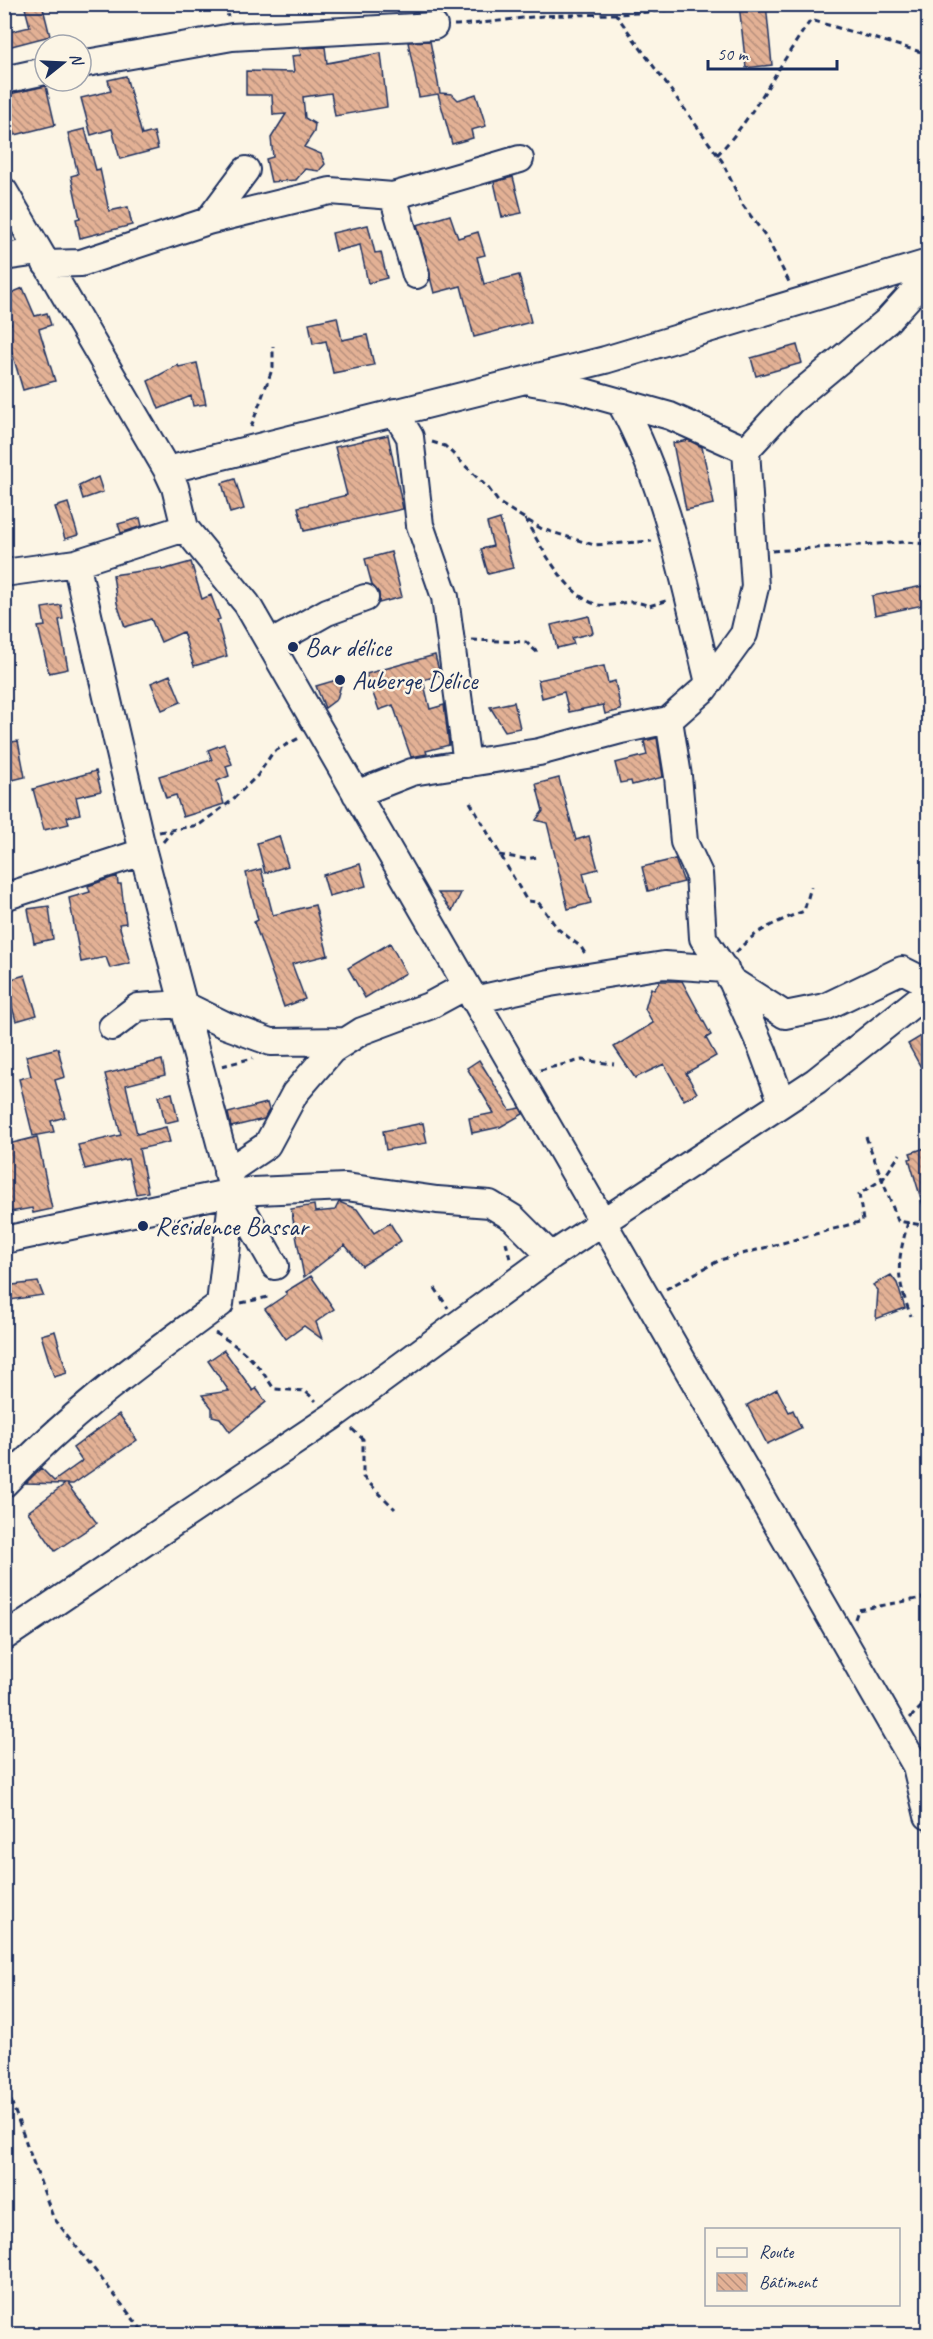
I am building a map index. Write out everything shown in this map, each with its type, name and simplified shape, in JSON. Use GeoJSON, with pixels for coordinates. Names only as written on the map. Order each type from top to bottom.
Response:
{"type":"FeatureCollection","features":[{"type":"Feature","properties":{"kind":"street"},"geometry":{"type":"LineString","coordinates":[[93,62],[232,37],[434,26]]}},
{"type":"Feature","properties":{"kind":"street"},"geometry":{"type":"LineString","coordinates":[[4,80],[33,74]]}},
{"type":"Feature","properties":{"kind":"street"},"geometry":{"type":"LineString","coordinates":[[4,257],[42,258],[81,263],[208,221],[330,191],[393,196],[520,159]]}},
{"type":"Feature","properties":{"kind":"street"},"geometry":{"type":"LineString","coordinates":[[208,221],[246,170]]}},
{"type":"Feature","properties":{"kind":"street"},"geometry":{"type":"LineString","coordinates":[[4,191],[167,470],[175,487],[185,528],[247,604],[601,1222],[922,1772],[928,1816]]}},
{"type":"Feature","properties":{"kind":"street"},"geometry":{"type":"LineString","coordinates":[[393,196],[416,275]]}},
{"type":"Feature","properties":{"kind":"street"},"geometry":{"type":"LineString","coordinates":[[167,470],[604,360],[928,263]]}},
{"type":"Feature","properties":{"kind":"street"},"geometry":{"type":"LineString","coordinates":[[356,794],[412,772],[539,752],[669,720],[709,683],[744,634],[755,587],[746,450],[791,400],[887,321],[928,276]]}},
{"type":"Feature","properties":{"kind":"street"},"geometry":{"type":"LineString","coordinates":[[523,380],[570,388],[670,416],[746,450]]}},
{"type":"Feature","properties":{"kind":"street"},"geometry":{"type":"LineString","coordinates":[[620,402],[640,438],[672,540],[709,683]]}},
{"type":"Feature","properties":{"kind":"street"},"geometry":{"type":"LineString","coordinates":[[395,412],[410,436],[420,525],[445,597],[467,764]]}},
{"type":"Feature","properties":{"kind":"street"},"geometry":{"type":"LineString","coordinates":[[4,573],[76,563],[185,528]]}},
{"type":"Feature","properties":{"kind":"street"},"geometry":{"type":"LineString","coordinates":[[76,563],[142,852],[230,1182],[275,1266]]}},
{"type":"Feature","properties":{"kind":"street"},"geometry":{"type":"LineString","coordinates":[[270,644],[327,612],[365,598]]}},
{"type":"Feature","properties":{"kind":"street"},"geometry":{"type":"LineString","coordinates":[[669,720],[678,776],[684,842],[699,874],[703,938],[728,975],[763,1051],[782,1103]]}},
{"type":"Feature","properties":{"kind":"street"},"geometry":{"type":"LineString","coordinates":[[4,897],[142,852]]}},
{"type":"Feature","properties":{"kind":"street"},"geometry":{"type":"LineString","coordinates":[[4,1484],[41,1445],[103,1390],[220,1304],[230,1182],[267,1145],[295,1093],[332,1050],[362,1031],[470,993],[664,965],[728,975],[785,1015],[825,1007],[902,970],[928,983]]}},
{"type":"Feature","properties":{"kind":"street"},"geometry":{"type":"LineString","coordinates":[[4,1637],[323,1423],[551,1256],[816,1080],[928,992]]}},
{"type":"Feature","properties":{"kind":"street"},"geometry":{"type":"LineString","coordinates":[[112,1027],[138,1007],[182,1004],[225,1025],[271,1042],[346,1041]]}},
{"type":"Feature","properties":{"kind":"street"},"geometry":{"type":"LineString","coordinates":[[4,1240],[230,1182],[346,1187],[437,1200],[490,1204],[513,1218],[551,1256]]}},
{"type":"Feature","properties":{"kind":"path"},"geometry":{"type":"LineString","coordinates":[[434,26],[489,24],[543,16],[670,11],[696,4]]}},
{"type":"Feature","properties":{"kind":"path"},"geometry":{"type":"LineString","coordinates":[[615,13],[717,155],[742,204],[767,238],[798,302]]}},
{"type":"Feature","properties":{"kind":"path"},"geometry":{"type":"LineString","coordinates":[[717,155],[746,122],[774,81],[787,54],[811,20],[928,54]]}},
{"type":"Feature","properties":{"kind":"path"},"geometry":{"type":"LineString","coordinates":[[242,450],[273,367],[273,346]]}},
{"type":"Feature","properties":{"kind":"path"},"geometry":{"type":"LineString","coordinates":[[410,436],[445,446],[489,489],[499,503],[542,529],[594,545],[672,540]]}},
{"type":"Feature","properties":{"kind":"path"},"geometry":{"type":"LineString","coordinates":[[524,518],[543,549],[580,597],[600,605],[634,600],[649,606],[672,599],[690,608]]}},
{"type":"Feature","properties":{"kind":"path"},"geometry":{"type":"LineString","coordinates":[[752,552],[905,542],[928,544]]}},
{"type":"Feature","properties":{"kind":"path"},"geometry":{"type":"LineString","coordinates":[[450,639],[526,642],[540,655]]}},
{"type":"Feature","properties":{"kind":"path"},"geometry":{"type":"LineString","coordinates":[[135,817],[156,832],[199,825],[230,802],[258,775],[273,752],[318,728]]}},
{"type":"Feature","properties":{"kind":"path"},"geometry":{"type":"LineString","coordinates":[[470,802],[528,901],[538,902],[558,929],[581,946],[597,975]]}},
{"type":"Feature","properties":{"kind":"path"},"geometry":{"type":"LineString","coordinates":[[499,855],[526,859],[538,856]]}},
{"type":"Feature","properties":{"kind":"path"},"geometry":{"type":"LineString","coordinates":[[728,975],[745,942],[776,922],[804,911],[811,887]]}},
{"type":"Feature","properties":{"kind":"path"},"geometry":{"type":"LineString","coordinates":[[200,1071],[255,1058]]}},
{"type":"Feature","properties":{"kind":"path"},"geometry":{"type":"LineString","coordinates":[[530,1064],[540,1070],[582,1060],[614,1064]]}},
{"type":"Feature","properties":{"kind":"path"},"geometry":{"type":"LineString","coordinates":[[866,1137],[898,1221],[928,1226]]}},
{"type":"Feature","properties":{"kind":"path"},"geometry":{"type":"LineString","coordinates":[[666,1288],[720,1260],[863,1221],[860,1194],[883,1179],[900,1154]]}},
{"type":"Feature","properties":{"kind":"path"},"geometry":{"type":"LineString","coordinates":[[513,1218],[506,1241],[515,1282]]}},
{"type":"Feature","properties":{"kind":"path"},"geometry":{"type":"LineString","coordinates":[[908,1222],[898,1257],[898,1275],[911,1316]]}},
{"type":"Feature","properties":{"kind":"path"},"geometry":{"type":"LineString","coordinates":[[220,1304],[227,1306],[268,1297]]}},
{"type":"Feature","properties":{"kind":"path"},"geometry":{"type":"LineString","coordinates":[[845,1643],[858,1610],[928,1597]]}},
{"type":"Feature","properties":{"kind":"path"},"geometry":{"type":"LineString","coordinates":[[4,2081],[52,2217],[145,2334]]}},
{"type":"Feature","properties":{"kind":"building"},"geometry":{"type":"Polygon","coordinates":[[[24,4],[42,4],[49,33],[33,33],[33,40],[4,48],[4,33],[30,27],[24,4]]]}},
{"type":"Feature","properties":{"kind":"building"},"geometry":{"type":"Polygon","coordinates":[[[739,4],[766,4],[772,65],[746,68],[739,4]]]}},
{"type":"Feature","properties":{"kind":"building"},"geometry":{"type":"Polygon","coordinates":[[[430,41],[440,93],[452,94],[458,100],[476,94],[486,126],[471,130],[473,138],[452,144],[438,94],[419,97],[408,42],[430,41]]]}},
{"type":"Feature","properties":{"kind":"building"},"geometry":{"type":"Polygon","coordinates":[[[325,47],[327,63],[381,53],[387,107],[335,116],[331,93],[303,97],[305,118],[315,124],[314,132],[304,147],[321,154],[325,164],[319,171],[305,169],[296,180],[271,182],[266,159],[273,157],[271,138],[286,114],[273,115],[272,95],[246,95],[246,71],[294,72],[292,56],[301,55],[299,48],[325,47]]]}},
{"type":"Feature","properties":{"kind":"building"},"geometry":{"type":"Polygon","coordinates":[[[126,76],[142,135],[154,132],[158,149],[120,159],[112,129],[91,135],[81,98],[111,91],[108,80],[126,76]]]}},
{"type":"Feature","properties":{"kind":"building"},"geometry":{"type":"Polygon","coordinates":[[[33,89],[33,93],[48,93],[55,125],[15,135],[5,95],[33,89]]]}},
{"type":"Feature","properties":{"kind":"building"},"geometry":{"type":"Polygon","coordinates":[[[85,129],[96,170],[100,169],[109,211],[128,207],[132,225],[80,238],[76,219],[80,218],[71,176],[78,174],[68,133],[85,129]]]}},
{"type":"Feature","properties":{"kind":"building"},"geometry":{"type":"Polygon","coordinates":[[[513,177],[522,213],[502,217],[494,182],[513,177]]]}},
{"type":"Feature","properties":{"kind":"building"},"geometry":{"type":"Polygon","coordinates":[[[450,215],[458,238],[478,232],[485,255],[477,257],[484,284],[519,275],[531,322],[474,337],[461,286],[434,293],[417,225],[450,215]]]}},
{"type":"Feature","properties":{"kind":"building"},"geometry":{"type":"Polygon","coordinates":[[[368,225],[375,253],[381,252],[387,278],[368,283],[360,245],[336,251],[332,233],[368,225]]]}},
{"type":"Feature","properties":{"kind":"building"},"geometry":{"type":"Polygon","coordinates":[[[23,288],[35,316],[47,313],[51,325],[39,329],[55,381],[23,390],[8,339],[4,340],[4,326],[11,324],[4,308],[4,296],[23,288]]]}},
{"type":"Feature","properties":{"kind":"building"},"geometry":{"type":"Polygon","coordinates":[[[337,317],[342,340],[367,335],[374,365],[333,373],[326,341],[313,344],[309,323],[337,317]]]}},
{"type":"Feature","properties":{"kind":"building"},"geometry":{"type":"Polygon","coordinates":[[[797,345],[802,363],[756,376],[751,358],[797,345]]]}},
{"type":"Feature","properties":{"kind":"building"},"geometry":{"type":"Polygon","coordinates":[[[197,363],[206,404],[193,406],[191,396],[159,409],[148,381],[178,365],[179,367],[197,363]]]}},
{"type":"Feature","properties":{"kind":"building"},"geometry":{"type":"Polygon","coordinates":[[[388,435],[403,509],[304,531],[298,507],[347,495],[335,447],[388,435]]]}},
{"type":"Feature","properties":{"kind":"building"},"geometry":{"type":"Polygon","coordinates":[[[688,440],[702,447],[714,504],[686,510],[673,443],[688,440]]]}},
{"type":"Feature","properties":{"kind":"building"},"geometry":{"type":"Polygon","coordinates":[[[98,477],[103,492],[83,499],[79,486],[98,477]]]}},
{"type":"Feature","properties":{"kind":"building"},"geometry":{"type":"Polygon","coordinates":[[[235,479],[244,509],[230,513],[222,483],[235,479]]]}},
{"type":"Feature","properties":{"kind":"building"},"geometry":{"type":"Polygon","coordinates":[[[68,503],[78,535],[65,539],[55,507],[68,503]]]}},
{"type":"Feature","properties":{"kind":"building"},"geometry":{"type":"Polygon","coordinates":[[[140,518],[142,526],[121,533],[118,524],[140,518]]]}},
{"type":"Feature","properties":{"kind":"building"},"geometry":{"type":"Polygon","coordinates":[[[500,519],[513,568],[488,574],[481,549],[493,546],[487,523],[500,519]]]}},
{"type":"Feature","properties":{"kind":"building"},"geometry":{"type":"Polygon","coordinates":[[[391,552],[402,597],[379,603],[379,593],[372,585],[365,559],[391,552]]]}},
{"type":"Feature","properties":{"kind":"building"},"geometry":{"type":"Polygon","coordinates":[[[191,562],[202,599],[211,595],[220,619],[217,620],[227,656],[194,666],[183,632],[161,642],[151,619],[125,627],[117,603],[113,575],[161,568],[162,570],[191,562]]]}},
{"type":"Feature","properties":{"kind":"building"},"geometry":{"type":"Polygon","coordinates":[[[928,585],[928,604],[875,615],[872,596],[928,585]]]}},
{"type":"Feature","properties":{"kind":"building"},"geometry":{"type":"Polygon","coordinates":[[[61,605],[63,619],[59,620],[68,669],[49,673],[38,627],[45,626],[42,608],[61,605]]]}},
{"type":"Feature","properties":{"kind":"building"},"geometry":{"type":"Polygon","coordinates":[[[589,616],[593,633],[572,638],[574,644],[557,648],[551,625],[589,616]]]}},
{"type":"Feature","properties":{"kind":"building"},"geometry":{"type":"Polygon","coordinates":[[[435,655],[440,675],[423,680],[430,709],[444,705],[449,745],[426,751],[427,754],[411,757],[393,705],[379,710],[366,674],[435,655]]]}},
{"type":"Feature","properties":{"kind":"building"},"geometry":{"type":"Polygon","coordinates":[[[604,666],[608,683],[615,681],[621,710],[605,714],[603,705],[569,712],[564,692],[542,698],[538,680],[604,666]]]}},
{"type":"Feature","properties":{"kind":"building"},"geometry":{"type":"Polygon","coordinates":[[[170,675],[181,702],[162,710],[151,683],[170,675]]]}},
{"type":"Feature","properties":{"kind":"building"},"geometry":{"type":"Polygon","coordinates":[[[343,678],[337,699],[325,708],[316,686],[343,678]]]}},
{"type":"Feature","properties":{"kind":"building"},"geometry":{"type":"Polygon","coordinates":[[[514,702],[520,728],[505,731],[490,707],[514,702]]]}},
{"type":"Feature","properties":{"kind":"building"},"geometry":{"type":"Polygon","coordinates":[[[657,738],[663,777],[632,785],[631,781],[620,783],[615,763],[647,755],[644,741],[657,738]]]}},
{"type":"Feature","properties":{"kind":"building"},"geometry":{"type":"Polygon","coordinates":[[[18,741],[25,777],[4,782],[4,743],[18,741]]]}},
{"type":"Feature","properties":{"kind":"building"},"geometry":{"type":"Polygon","coordinates":[[[224,744],[232,764],[226,766],[229,776],[217,781],[224,804],[183,817],[176,795],[166,798],[159,776],[212,760],[208,750],[224,744]]]}},
{"type":"Feature","properties":{"kind":"building"},"geometry":{"type":"Polygon","coordinates":[[[96,771],[101,791],[76,797],[80,814],[67,817],[69,824],[44,830],[33,789],[96,771]]]}},
{"type":"Feature","properties":{"kind":"building"},"geometry":{"type":"Polygon","coordinates":[[[559,778],[576,840],[589,836],[598,869],[583,873],[591,903],[568,909],[547,823],[536,820],[543,811],[536,784],[559,778]]]}},
{"type":"Feature","properties":{"kind":"building"},"geometry":{"type":"Polygon","coordinates":[[[279,836],[288,866],[265,873],[257,843],[279,836]]]}},
{"type":"Feature","properties":{"kind":"building"},"geometry":{"type":"Polygon","coordinates":[[[675,859],[684,882],[648,891],[642,867],[675,859]]]}},
{"type":"Feature","properties":{"kind":"building"},"geometry":{"type":"Polygon","coordinates":[[[360,864],[366,886],[329,896],[323,875],[360,864]]]}},
{"type":"Feature","properties":{"kind":"building"},"geometry":{"type":"Polygon","coordinates":[[[261,869],[273,915],[315,905],[328,955],[292,964],[305,999],[284,1007],[254,922],[258,920],[246,873],[261,869]]]}},
{"type":"Feature","properties":{"kind":"building"},"geometry":{"type":"Polygon","coordinates":[[[117,876],[118,884],[121,884],[126,923],[119,924],[130,963],[110,968],[106,957],[81,962],[69,898],[90,892],[88,886],[117,876]]]}},
{"type":"Feature","properties":{"kind":"building"},"geometry":{"type":"Polygon","coordinates":[[[438,893],[461,893],[452,911],[438,893]]]}},
{"type":"Feature","properties":{"kind":"building"},"geometry":{"type":"Polygon","coordinates":[[[49,906],[53,939],[34,943],[28,909],[49,906]]]}},
{"type":"Feature","properties":{"kind":"building"},"geometry":{"type":"Polygon","coordinates":[[[390,943],[406,973],[365,998],[348,968],[390,943]]]}},
{"type":"Feature","properties":{"kind":"building"},"geometry":{"type":"Polygon","coordinates":[[[25,975],[37,1015],[16,1021],[5,981],[25,975]]]}},
{"type":"Feature","properties":{"kind":"building"},"geometry":{"type":"Polygon","coordinates":[[[660,981],[682,981],[711,1035],[706,1038],[716,1056],[686,1073],[697,1093],[684,1100],[664,1064],[635,1078],[614,1047],[653,1023],[645,1009],[651,988],[654,990],[660,981]]]}},
{"type":"Feature","properties":{"kind":"building"},"geometry":{"type":"Polygon","coordinates":[[[928,1032],[928,1080],[908,1044],[928,1032]]]}},
{"type":"Feature","properties":{"kind":"building"},"geometry":{"type":"Polygon","coordinates":[[[58,1048],[65,1077],[55,1080],[65,1117],[51,1121],[54,1132],[33,1136],[19,1079],[31,1076],[26,1056],[58,1048]]]}},
{"type":"Feature","properties":{"kind":"building"},"geometry":{"type":"Polygon","coordinates":[[[162,1060],[165,1075],[126,1085],[137,1134],[166,1127],[170,1142],[139,1149],[148,1192],[136,1194],[128,1159],[85,1169],[78,1145],[121,1135],[105,1074],[162,1060]]]}},
{"type":"Feature","properties":{"kind":"building"},"geometry":{"type":"Polygon","coordinates":[[[479,1060],[510,1110],[520,1108],[523,1114],[500,1127],[472,1133],[469,1118],[494,1113],[467,1068],[479,1060]]]}},
{"type":"Feature","properties":{"kind":"building"},"geometry":{"type":"Polygon","coordinates":[[[172,1093],[178,1120],[165,1123],[159,1096],[172,1093]]]}},
{"type":"Feature","properties":{"kind":"building"},"geometry":{"type":"Polygon","coordinates":[[[267,1103],[269,1110],[264,1119],[231,1127],[228,1113],[267,1103]]]}},
{"type":"Feature","properties":{"kind":"building"},"geometry":{"type":"Polygon","coordinates":[[[423,1123],[427,1143],[386,1150],[383,1131],[423,1123]]]}},
{"type":"Feature","properties":{"kind":"building"},"geometry":{"type":"Polygon","coordinates":[[[37,1137],[52,1209],[33,1213],[32,1208],[4,1213],[4,1145],[37,1137]]]}},
{"type":"Feature","properties":{"kind":"building"},"geometry":{"type":"Polygon","coordinates":[[[928,1147],[928,1211],[925,1212],[909,1159],[912,1158],[910,1153],[928,1147]]]}},
{"type":"Feature","properties":{"kind":"building"},"geometry":{"type":"Polygon","coordinates":[[[339,1202],[357,1209],[374,1233],[390,1223],[401,1241],[362,1266],[345,1245],[304,1277],[291,1209],[314,1205],[315,1212],[335,1210],[339,1202]]]}},
{"type":"Feature","properties":{"kind":"building"},"geometry":{"type":"Polygon","coordinates":[[[891,1275],[897,1283],[905,1308],[876,1319],[878,1290],[873,1285],[891,1275]]]}},
{"type":"Feature","properties":{"kind":"building"},"geometry":{"type":"Polygon","coordinates":[[[311,1276],[334,1309],[316,1322],[322,1339],[304,1326],[286,1339],[265,1309],[287,1294],[285,1292],[311,1276]]]}},
{"type":"Feature","properties":{"kind":"building"},"geometry":{"type":"Polygon","coordinates":[[[38,1282],[43,1295],[4,1301],[4,1286],[38,1282]]]}},
{"type":"Feature","properties":{"kind":"building"},"geometry":{"type":"Polygon","coordinates":[[[55,1331],[67,1373],[54,1377],[41,1335],[55,1331]]]}},
{"type":"Feature","properties":{"kind":"building"},"geometry":{"type":"Polygon","coordinates":[[[224,1350],[253,1391],[256,1388],[266,1402],[230,1432],[220,1418],[212,1416],[212,1408],[202,1395],[229,1391],[208,1361],[224,1350]]]}},
{"type":"Feature","properties":{"kind":"building"},"geometry":{"type":"Polygon","coordinates":[[[777,1389],[789,1412],[793,1410],[801,1428],[767,1444],[747,1405],[777,1389]]]}},
{"type":"Feature","properties":{"kind":"building"},"geometry":{"type":"Polygon","coordinates":[[[119,1414],[137,1440],[73,1484],[67,1484],[97,1523],[55,1551],[28,1512],[65,1484],[26,1483],[41,1468],[54,1481],[82,1461],[73,1448],[119,1414]]]}},
{"type":"Feature","properties":{"kind":"place","name":"Bar délice"},"geometry":{"type":"Point","coordinates":[293,647]}},
{"type":"Feature","properties":{"kind":"place","name":"Auberge Délice"},"geometry":{"type":"Point","coordinates":[340,680]}},
{"type":"Feature","properties":{"kind":"place","name":"Résidence Bassar"},"geometry":{"type":"Point","coordinates":[143,1226]}}]}
